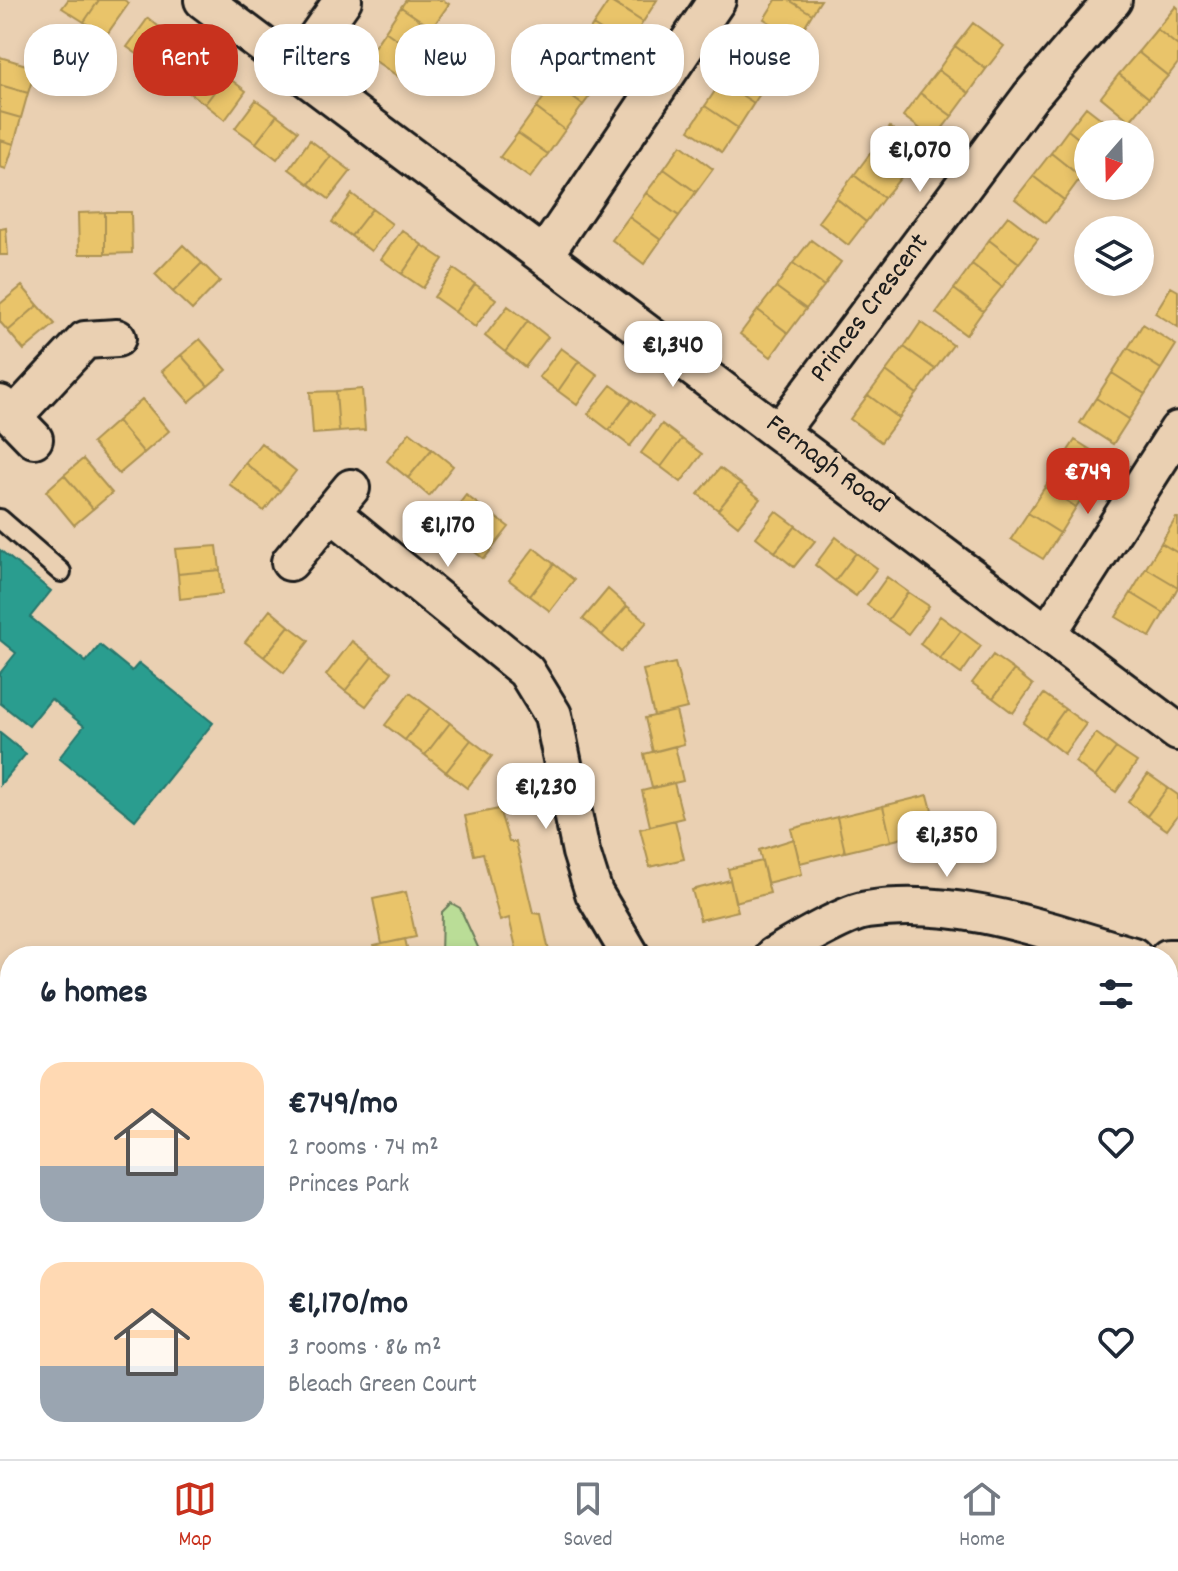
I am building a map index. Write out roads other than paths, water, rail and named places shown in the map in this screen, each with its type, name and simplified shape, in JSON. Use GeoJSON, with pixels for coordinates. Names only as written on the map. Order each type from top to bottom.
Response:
{"type":"FeatureCollection","features":[{"type":"Feature","properties":{"kind":"street","name":"Fernagh Road"},"geometry":{"type":"LineString","coordinates":[[203,0],[254,38]]}},
{"type":"Feature","properties":{"kind":"street"},"geometry":{"type":"LineString","coordinates":[[326,24],[343,0]]}},
{"type":"Feature","properties":{"kind":"street"},"geometry":{"type":"LineString","coordinates":[[544,255],[717,0]]}},
{"type":"Feature","properties":{"kind":"street","name":"Princes Crescent"},"geometry":{"type":"LineString","coordinates":[[780,431],[1030,97],[1113,0]]}},
{"type":"Feature","properties":{"kind":"street","name":"Fernagh Road"},"geometry":{"type":"LineString","coordinates":[[332,96],[1178,732]]}},
{"type":"Feature","properties":{"kind":"street"},"geometry":{"type":"LineString","coordinates":[[16,420],[85,340],[117,338]]}},
{"type":"Feature","properties":{"kind":"street"},"geometry":{"type":"LineString","coordinates":[[1048,633],[1178,430]]}},
{"type":"Feature","properties":{"kind":"street"},"geometry":{"type":"LineString","coordinates":[[290,562],[342,500],[526,671],[553,715],[581,852],[594,893],[625,946]]}},
{"type":"Feature","properties":{"kind":"street"},"geometry":{"type":"LineString","coordinates":[[790,946],[865,910],[938,908],[1009,919],[1099,946]]}},
{"type":"Feature","properties":{"kind":"lane"},"geometry":{"type":"LineString","coordinates":[[0,519],[61,572]]}}]}
